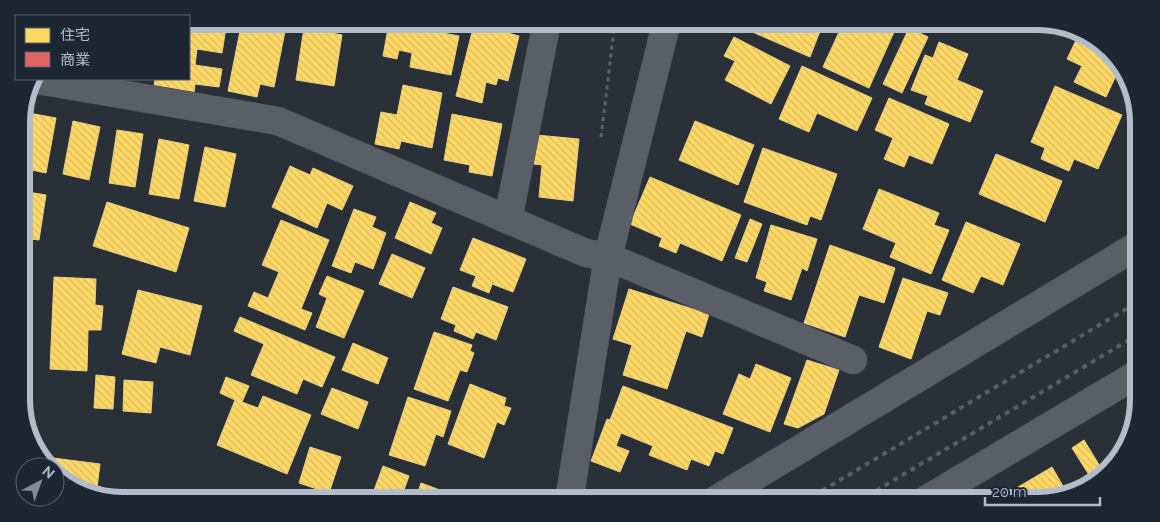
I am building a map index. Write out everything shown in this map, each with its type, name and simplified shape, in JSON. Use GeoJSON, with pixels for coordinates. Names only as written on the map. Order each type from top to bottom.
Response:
{"type":"FeatureCollection","features":[{"type":"Feature","properties":{"kind":"street"},"geometry":{"type":"LineString","coordinates":[[508,220],[545,30]]}},
{"type":"Feature","properties":{"kind":"street"},"geometry":{"type":"LineString","coordinates":[[570,492],[608,257],[665,30]]}},
{"type":"Feature","properties":{"kind":"street"},"geometry":{"type":"LineString","coordinates":[[41,81],[278,121],[586,253],[608,257],[853,360]]}},
{"type":"Feature","properties":{"kind":"street"},"geometry":{"type":"LineString","coordinates":[[729,492],[1130,250]]}},
{"type":"Feature","properties":{"kind":"street"},"geometry":{"type":"LineString","coordinates":[[939,492],[1130,378]]}},
{"type":"Feature","properties":{"kind":"building: 住宅"},"geometry":{"type":"Polygon","coordinates":[[[190,30],[226,30],[222,53],[197,49],[195,65],[222,69],[219,87],[195,84],[194,92],[154,86],[155,80],[190,80],[190,30]]]}},
{"type":"Feature","properties":{"kind":"building: 住宅"},"geometry":{"type":"Polygon","coordinates":[[[240,30],[285,30],[274,87],[260,84],[257,97],[228,91],[240,30]]]}},
{"type":"Feature","properties":{"kind":"building: 住宅"},"geometry":{"type":"Polygon","coordinates":[[[304,30],[342,35],[334,86],[296,80],[304,30]]]}},
{"type":"Feature","properties":{"kind":"building: 住宅"},"geometry":{"type":"Polygon","coordinates":[[[388,30],[427,30],[459,36],[451,75],[410,67],[412,53],[399,50],[397,59],[383,56],[388,30]]]}},
{"type":"Feature","properties":{"kind":"building: 住宅"},"geometry":{"type":"Polygon","coordinates":[[[472,30],[496,30],[519,36],[508,81],[498,78],[496,85],[486,82],[482,103],[456,96],[472,30]]]}},
{"type":"Feature","properties":{"kind":"building: 住宅"},"geometry":{"type":"Polygon","coordinates":[[[748,30],[820,30],[810,57],[748,30]]]}},
{"type":"Feature","properties":{"kind":"building: 住宅"},"geometry":{"type":"Polygon","coordinates":[[[840,30],[890,30],[894,32],[869,88],[823,67],[840,30]]]}},
{"type":"Feature","properties":{"kind":"building: 住宅"},"geometry":{"type":"Polygon","coordinates":[[[908,30],[913,30],[928,37],[902,93],[883,84],[908,30]]]}},
{"type":"Feature","properties":{"kind":"building: 住宅"},"geometry":{"type":"Polygon","coordinates":[[[734,37],[790,66],[771,104],[725,80],[735,61],[724,56],[734,37]]]}},
{"type":"Feature","properties":{"kind":"building: 住宅"},"geometry":{"type":"Polygon","coordinates":[[[1077,39],[1103,57],[1117,74],[1106,97],[1074,82],[1082,66],[1067,59],[1077,39]]]}},
{"type":"Feature","properties":{"kind":"building: 住宅"},"geometry":{"type":"Polygon","coordinates":[[[939,42],[968,54],[957,80],[983,91],[970,122],[925,104],[928,96],[911,90],[925,55],[933,58],[939,42]]]}},
{"type":"Feature","properties":{"kind":"building: 住宅"},"geometry":{"type":"Polygon","coordinates":[[[802,66],[872,98],[857,131],[817,113],[809,132],[779,119],[802,66]]]}},
{"type":"Feature","properties":{"kind":"building: 住宅"},"geometry":{"type":"Polygon","coordinates":[[[403,85],[442,93],[432,148],[401,141],[399,149],[375,144],[381,112],[397,115],[403,85]]]}},
{"type":"Feature","properties":{"kind":"building: 住宅"},"geometry":{"type":"Polygon","coordinates":[[[1055,86],[1122,115],[1098,169],[1074,159],[1069,171],[1041,159],[1045,148],[1031,142],[1055,86]]]}},
{"type":"Feature","properties":{"kind":"building: 住宅"},"geometry":{"type":"Polygon","coordinates":[[[889,98],[949,124],[932,164],[909,155],[904,167],[884,159],[893,138],[875,130],[889,98]]]}},
{"type":"Feature","properties":{"kind":"building: 住宅"},"geometry":{"type":"Polygon","coordinates":[[[30,113],[56,118],[46,173],[30,170],[30,113]]]}},
{"type":"Feature","properties":{"kind":"building: 住宅"},"geometry":{"type":"Polygon","coordinates":[[[452,114],[502,124],[492,176],[469,172],[470,165],[444,160],[452,114]]]}},
{"type":"Feature","properties":{"kind":"building: 住宅"},"geometry":{"type":"Polygon","coordinates":[[[73,121],[100,127],[89,180],[63,174],[73,121]]]}},
{"type":"Feature","properties":{"kind":"building: 住宅"},"geometry":{"type":"Polygon","coordinates":[[[695,121],[754,145],[738,185],[679,160],[695,121]]]}},
{"type":"Feature","properties":{"kind":"building: 住宅"},"geometry":{"type":"Polygon","coordinates":[[[117,130],[143,134],[135,187],[109,183],[117,130]]]}},
{"type":"Feature","properties":{"kind":"building: 住宅"},"geometry":{"type":"Polygon","coordinates":[[[536,135],[579,139],[573,201],[539,197],[542,165],[534,164],[536,135]]]}},
{"type":"Feature","properties":{"kind":"building: 住宅"},"geometry":{"type":"Polygon","coordinates":[[[159,139],[189,145],[179,199],[149,194],[159,139]]]}},
{"type":"Feature","properties":{"kind":"building: 住宅"},"geometry":{"type":"Polygon","coordinates":[[[205,147],[236,154],[225,207],[194,201],[205,147]]]}},
{"type":"Feature","properties":{"kind":"building: 住宅"},"geometry":{"type":"Polygon","coordinates":[[[763,148],[837,174],[821,220],[810,216],[807,225],[744,202],[763,148]]]}},
{"type":"Feature","properties":{"kind":"building: 住宅"},"geometry":{"type":"Polygon","coordinates":[[[996,154],[1062,181],[1045,222],[979,194],[996,154]]]}},
{"type":"Feature","properties":{"kind":"building: 住宅"},"geometry":{"type":"Polygon","coordinates":[[[290,166],[310,175],[313,168],[353,186],[342,210],[327,203],[317,228],[272,207],[290,166]]]}},
{"type":"Feature","properties":{"kind":"building: 住宅"},"geometry":{"type":"Polygon","coordinates":[[[650,177],[741,215],[722,261],[680,243],[676,253],[659,246],[662,238],[630,224],[650,177]]]}},
{"type":"Feature","properties":{"kind":"building: 住宅"},"geometry":{"type":"Polygon","coordinates":[[[879,189],[939,213],[934,225],[949,230],[931,274],[890,257],[896,243],[863,229],[879,189]]]}},
{"type":"Feature","properties":{"kind":"building: 住宅"},"geometry":{"type":"Polygon","coordinates":[[[30,192],[46,195],[39,240],[30,239],[30,192]]]}},
{"type":"Feature","properties":{"kind":"building: 住宅"},"geometry":{"type":"Polygon","coordinates":[[[107,202],[189,228],[176,272],[93,246],[107,202]]]}},
{"type":"Feature","properties":{"kind":"building: 住宅"},"geometry":{"type":"Polygon","coordinates":[[[410,202],[436,213],[431,223],[442,228],[431,254],[395,238],[410,202]]]}},
{"type":"Feature","properties":{"kind":"building: 住宅"},"geometry":{"type":"Polygon","coordinates":[[[354,209],[376,217],[372,227],[386,233],[373,269],[355,262],[351,273],[332,266],[354,209]]]}},
{"type":"Feature","properties":{"kind":"building: 住宅"},"geometry":{"type":"Polygon","coordinates":[[[750,219],[762,224],[747,262],[735,258],[750,219]]]}},
{"type":"Feature","properties":{"kind":"building: 住宅"},"geometry":{"type":"Polygon","coordinates":[[[281,220],[329,240],[301,309],[312,313],[305,330],[248,306],[254,292],[268,298],[279,272],[262,265],[281,220]]]}},
{"type":"Feature","properties":{"kind":"building: 住宅"},"geometry":{"type":"Polygon","coordinates":[[[966,222],[1020,244],[1003,285],[981,276],[973,293],[942,280],[966,222]]]}},
{"type":"Feature","properties":{"kind":"building: 住宅"},"geometry":{"type":"Polygon","coordinates":[[[771,225],[817,239],[807,271],[802,268],[791,300],[764,291],[767,282],[756,278],[771,225]]]}},
{"type":"Feature","properties":{"kind":"building: 住宅"},"geometry":{"type":"Polygon","coordinates":[[[473,238],[526,259],[513,292],[492,284],[489,293],[472,286],[476,276],[460,270],[473,238]]]}},
{"type":"Feature","properties":{"kind":"building: 住宅"},"geometry":{"type":"Polygon","coordinates":[[[830,245],[895,268],[884,303],[859,295],[845,337],[804,323],[830,245]]]}},
{"type":"Feature","properties":{"kind":"building: 住宅"},"geometry":{"type":"Polygon","coordinates":[[[392,254],[425,268],[412,298],[379,284],[392,254]]]}},
{"type":"Feature","properties":{"kind":"building: 住宅"},"geometry":{"type":"Polygon","coordinates":[[[327,276],[364,291],[344,338],[316,327],[327,298],[319,294],[327,276]]]}},
{"type":"Feature","properties":{"kind":"building: 住宅"},"geometry":{"type":"Polygon","coordinates":[[[54,277],[96,279],[95,305],[103,306],[101,330],[88,330],[87,371],[50,369],[54,277]]]}},
{"type":"Feature","properties":{"kind":"building: 住宅"},"geometry":{"type":"Polygon","coordinates":[[[903,278],[948,293],[940,315],[927,311],[911,359],[879,347],[903,278]]]}},
{"type":"Feature","properties":{"kind":"building: 住宅"},"geometry":{"type":"Polygon","coordinates":[[[453,287],[508,307],[496,340],[476,332],[473,339],[454,331],[456,325],[441,319],[453,287]]]}},
{"type":"Feature","properties":{"kind":"building: 住宅"},"geometry":{"type":"Polygon","coordinates":[[[629,289],[709,314],[702,337],[686,331],[667,389],[623,375],[632,345],[613,339],[629,289]]]}},
{"type":"Feature","properties":{"kind":"building: 住宅"},"geometry":{"type":"Polygon","coordinates":[[[138,290],[202,306],[190,355],[160,347],[156,363],[122,354],[138,290]]]}},
{"type":"Feature","properties":{"kind":"building: 住宅"},"geometry":{"type":"Polygon","coordinates":[[[240,317],[335,357],[322,387],[303,379],[297,394],[251,375],[264,344],[234,331],[240,317]]]}},
{"type":"Feature","properties":{"kind":"building: 住宅"},"geometry":{"type":"Polygon","coordinates":[[[434,332],[472,345],[470,351],[474,353],[467,372],[460,370],[448,401],[414,389],[434,332]]]}},
{"type":"Feature","properties":{"kind":"building: 住宅"},"geometry":{"type":"Polygon","coordinates":[[[353,343],[388,358],[378,384],[342,370],[353,343]]]}},
{"type":"Feature","properties":{"kind":"building: 住宅"},"geometry":{"type":"Polygon","coordinates":[[[807,360],[839,370],[824,414],[798,428],[784,424],[807,360]]]}},
{"type":"Feature","properties":{"kind":"building: 住宅"},"geometry":{"type":"Polygon","coordinates":[[[756,364],[791,378],[770,432],[723,414],[739,374],[750,379],[756,364]]]}},
{"type":"Feature","properties":{"kind":"building: 住宅"},"geometry":{"type":"Polygon","coordinates":[[[96,375],[115,377],[113,409],[94,408],[96,375]]]}},
{"type":"Feature","properties":{"kind":"building: 住宅"},"geometry":{"type":"Polygon","coordinates":[[[226,377],[249,386],[242,402],[258,408],[263,396],[311,415],[287,474],[217,445],[235,400],[220,393],[226,377]]]}},
{"type":"Feature","properties":{"kind":"building: 住宅"},"geometry":{"type":"Polygon","coordinates":[[[124,380],[153,382],[151,413],[123,411],[124,380]]]}},
{"type":"Feature","properties":{"kind":"building: 住宅"},"geometry":{"type":"Polygon","coordinates":[[[470,384],[506,398],[504,406],[511,408],[504,425],[497,422],[484,458],[448,444],[470,384]]]}},
{"type":"Feature","properties":{"kind":"building: 住宅"},"geometry":{"type":"Polygon","coordinates":[[[623,386],[733,428],[723,454],[715,451],[709,466],[691,459],[687,470],[649,455],[653,446],[621,433],[616,446],[629,451],[620,472],[591,461],[607,419],[610,420],[623,386]]]}},
{"type":"Feature","properties":{"kind":"building: 住宅"},"geometry":{"type":"Polygon","coordinates":[[[332,388],[368,402],[358,429],[321,414],[332,388]]]}},
{"type":"Feature","properties":{"kind":"building: 住宅"},"geometry":{"type":"Polygon","coordinates":[[[408,397],[451,411],[443,437],[436,434],[425,466],[389,455],[408,397]]]}},
{"type":"Feature","properties":{"kind":"building: 住宅"},"geometry":{"type":"Polygon","coordinates":[[[1084,440],[1101,467],[1089,475],[1072,448],[1084,440]]]}},
{"type":"Feature","properties":{"kind":"building: 住宅"},"geometry":{"type":"Polygon","coordinates":[[[310,447],[341,457],[329,492],[299,483],[310,447]]]}},
{"type":"Feature","properties":{"kind":"building: 住宅"},"geometry":{"type":"Polygon","coordinates":[[[65,460],[100,464],[97,488],[76,480],[66,473],[65,460]]]}},
{"type":"Feature","properties":{"kind":"building: 住宅"},"geometry":{"type":"Polygon","coordinates":[[[383,466],[409,476],[403,492],[373,492],[383,466]]]}},
{"type":"Feature","properties":{"kind":"building: 住宅"},"geometry":{"type":"Polygon","coordinates":[[[1052,467],[1064,488],[1044,492],[1010,492],[1052,467]]]}},
{"type":"Feature","properties":{"kind":"building: 住宅"},"geometry":{"type":"Polygon","coordinates":[[[421,483],[445,492],[418,492],[421,483]]]}},
{"type":"Feature","properties":{"kind":"railway"},"geometry":{"type":"LineString","coordinates":[[820,492],[1130,307]]}},
{"type":"Feature","properties":{"kind":"railway"},"geometry":{"type":"LineString","coordinates":[[874,492],[1130,339]]}}]}
